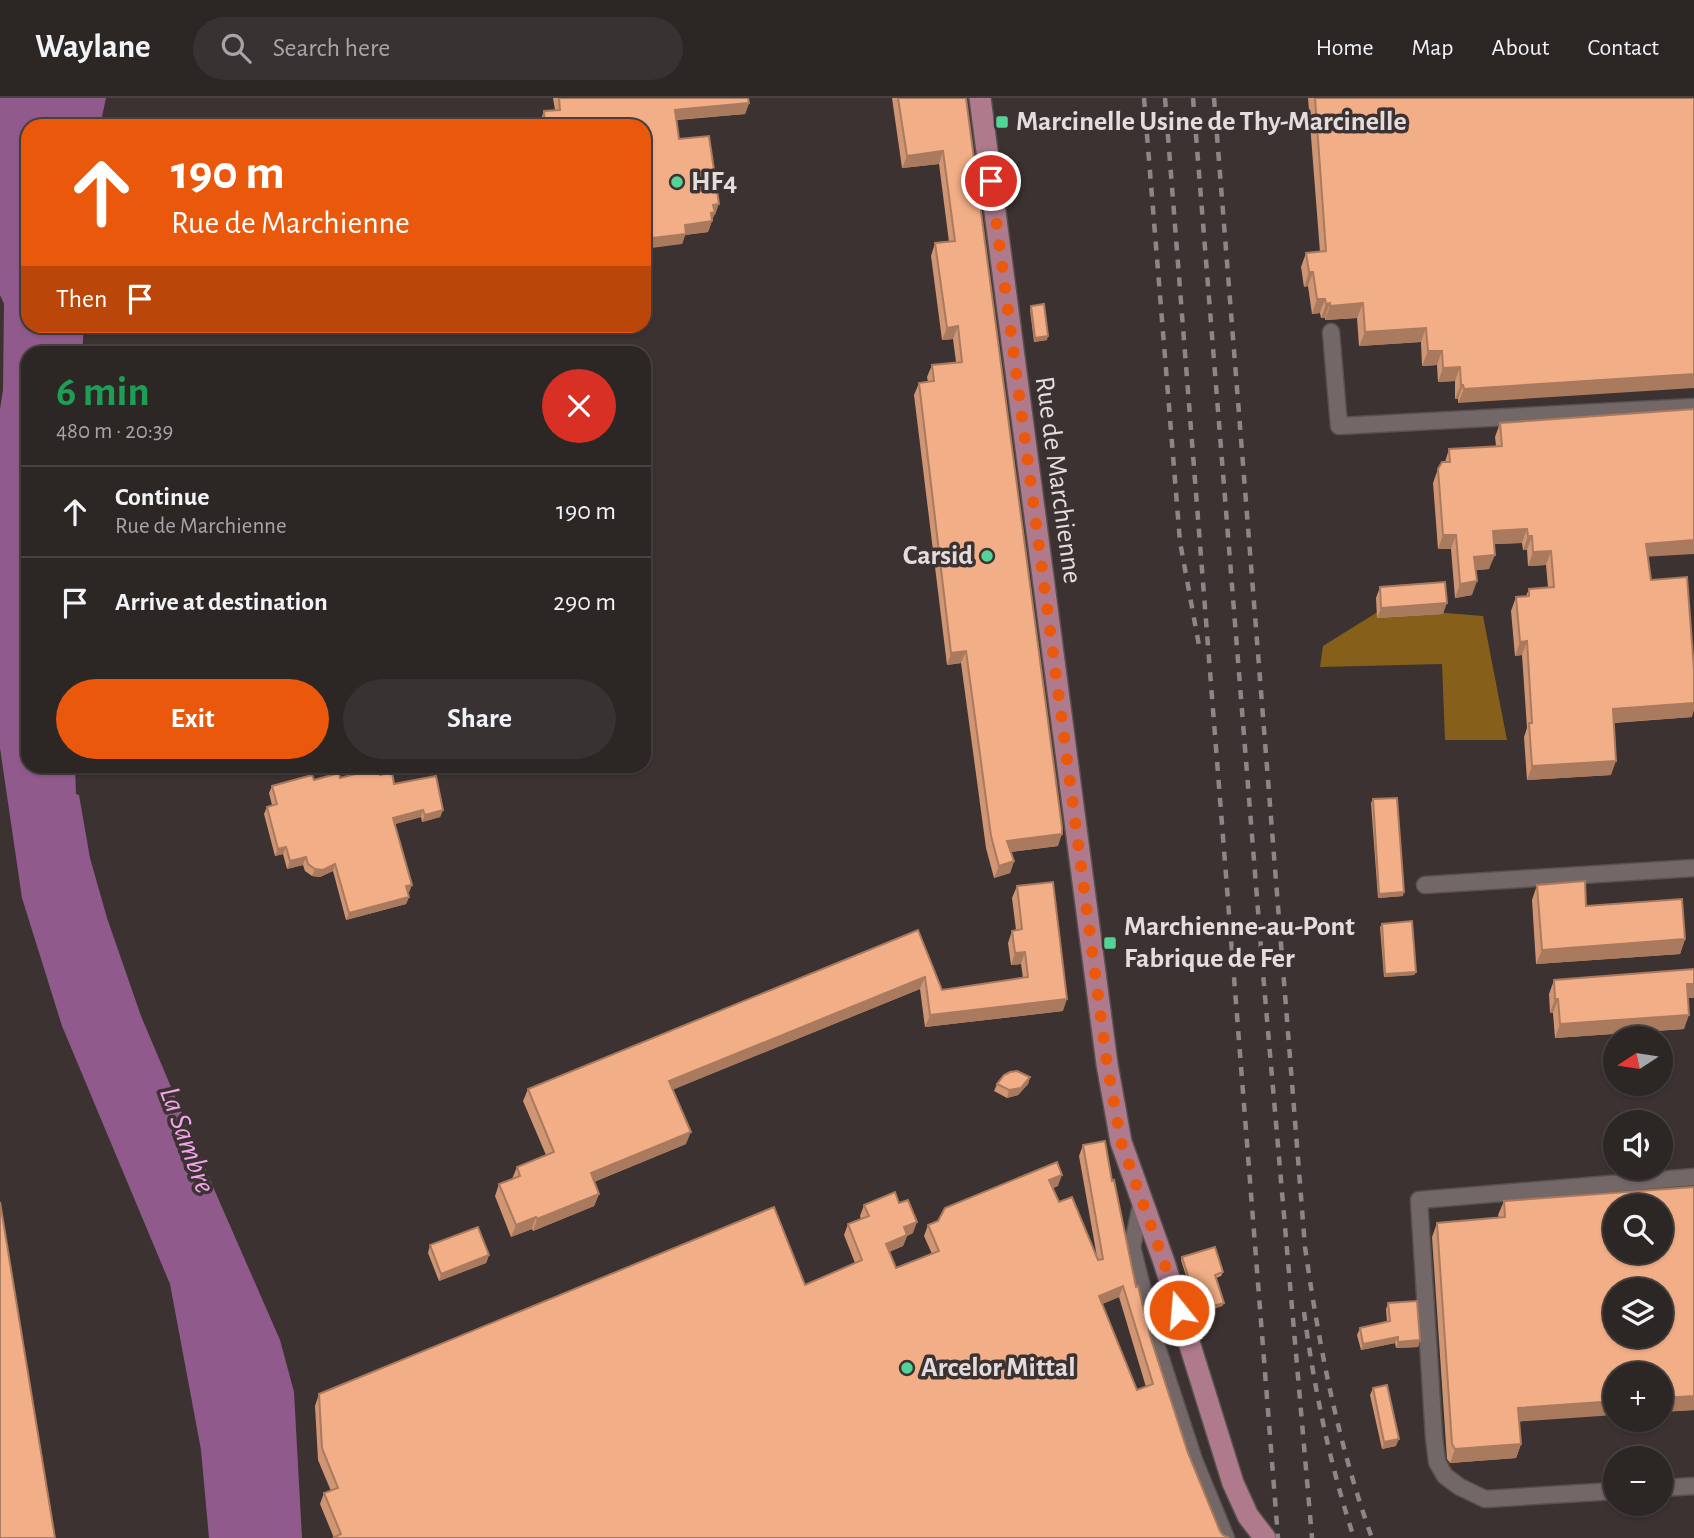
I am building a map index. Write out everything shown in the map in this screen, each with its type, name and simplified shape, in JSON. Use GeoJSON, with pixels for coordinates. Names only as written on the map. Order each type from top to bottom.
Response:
{"type":"FeatureCollection","features":[{"type":"Feature","properties":{"kind":"main road","name":"Rue de Marchienne"},"geometry":{"type":"LineString","coordinates":[[980,98],[1107,1064],[1121,1142],[1164,1262],[1233,1483],[1248,1516],[1265,1538]]}},
{"type":"Feature","properties":{"kind":"street"},"geometry":{"type":"LineString","coordinates":[[1331,332],[1339,426],[1694,407]]}},
{"type":"Feature","properties":{"kind":"street"},"geometry":{"type":"LineString","coordinates":[[1425,886],[1694,868]]}},
{"type":"Feature","properties":{"kind":"street"},"geometry":{"type":"LineString","coordinates":[[1603,1492],[1485,1499],[1445,1476],[1437,1462],[1434,1437],[1419,1200],[1694,1177]]}},
{"type":"Feature","properties":{"kind":"street"},"geometry":{"type":"LineString","coordinates":[[1142,1201],[1132,1247],[1157,1347],[1181,1423],[1226,1538]]}},
{"type":"Feature","properties":{"kind":"street"},"geometry":{"type":"LineString","coordinates":[[1673,1487],[1694,1486]]}},
{"type":"Feature","properties":{"kind":"shaded area"},"geometry":{"type":"Polygon","coordinates":[[[1384,608],[1483,616],[1507,740],[1445,740],[1442,664],[1320,667],[1323,646],[1384,608]]]}},
{"type":"Feature","properties":{"kind":"water","name":"La Sambre"},"geometry":{"type":"Polygon","coordinates":[[[0,98],[106,98],[102,119],[21,119],[21,333],[83,333],[83,346],[21,346],[21,773],[75,773],[76,794],[79,795],[90,858],[107,918],[141,1016],[280,1340],[294,1392],[302,1538],[209,1538],[201,1450],[170,1284],[62,1026],[22,898],[0,748],[0,409],[3,390],[4,304],[0,295],[0,98]]]}},
{"type":"Feature","properties":{"kind":"building","name":"HF4"},"geometry":{"type":"Polygon","coordinates":[[[559,98],[748,98],[749,103],[675,110],[679,139],[709,136],[719,204],[713,205],[715,212],[711,213],[712,221],[685,225],[686,234],[651,238],[651,119],[545,119],[544,111],[560,110],[559,98]]]}},
{"type":"Feature","properties":{"kind":"building"},"geometry":{"type":"Polygon","coordinates":[[[898,98],[966,98],[1062,827],[1062,834],[1007,841],[1014,861],[999,866],[991,836],[966,651],[951,653],[919,383],[934,381],[932,365],[962,362],[958,326],[947,328],[935,243],[955,241],[943,151],[907,156],[898,98]]]}},
{"type":"Feature","properties":{"kind":"building"},"geometry":{"type":"Polygon","coordinates":[[[1315,98],[1694,98],[1694,374],[1464,389],[1461,385],[1460,367],[1443,368],[1442,351],[1428,351],[1426,328],[1365,332],[1363,303],[1330,306],[1325,299],[1317,299],[1313,272],[1309,272],[1306,253],[1326,251],[1315,98]]]}},
{"type":"Feature","properties":{"kind":"building"},"geometry":{"type":"Polygon","coordinates":[[[1044,304],[1048,336],[1035,338],[1031,306],[1044,304]]]}},
{"type":"Feature","properties":{"kind":"building"},"geometry":{"type":"Polygon","coordinates":[[[1694,409],[1694,540],[1646,544],[1651,580],[1687,577],[1694,703],[1613,709],[1616,761],[1532,766],[1527,641],[1520,642],[1516,597],[1529,596],[1529,589],[1554,587],[1551,551],[1533,552],[1532,536],[1528,536],[1527,529],[1493,531],[1495,555],[1474,557],[1477,581],[1460,584],[1456,535],[1443,535],[1438,469],[1442,462],[1450,462],[1449,449],[1502,446],[1500,423],[1694,409]]]}},
{"type":"Feature","properties":{"kind":"building"},"geometry":{"type":"Polygon","coordinates":[[[1445,582],[1447,603],[1381,608],[1380,587],[1445,582]]]}},
{"type":"Feature","properties":{"kind":"building"},"geometry":{"type":"Polygon","coordinates":[[[339,773],[340,778],[359,773],[392,773],[394,784],[436,776],[443,810],[425,815],[423,810],[393,818],[412,885],[406,886],[409,897],[349,913],[335,864],[323,870],[315,869],[308,864],[306,857],[290,861],[286,847],[278,849],[267,807],[277,804],[272,786],[312,775],[314,780],[339,773]]]}},
{"type":"Feature","properties":{"kind":"building"},"geometry":{"type":"Polygon","coordinates":[[[1397,798],[1404,892],[1379,894],[1373,799],[1397,798]]]}},
{"type":"Feature","properties":{"kind":"building"},"geometry":{"type":"Polygon","coordinates":[[[1585,881],[1586,906],[1682,899],[1685,939],[1542,950],[1537,885],[1585,881]]]}},
{"type":"Feature","properties":{"kind":"building"},"geometry":{"type":"Polygon","coordinates":[[[1053,882],[1067,999],[930,1015],[925,977],[669,1081],[691,1132],[591,1173],[599,1194],[516,1225],[499,1184],[520,1176],[517,1167],[554,1152],[528,1089],[918,930],[942,990],[1028,977],[1025,952],[1015,953],[1012,931],[1022,929],[1017,886],[1053,882]]]}},
{"type":"Feature","properties":{"kind":"building"},"geometry":{"type":"Polygon","coordinates":[[[1412,921],[1416,972],[1385,974],[1382,924],[1412,921]]]}},
{"type":"Feature","properties":{"kind":"building"},"geometry":{"type":"Polygon","coordinates":[[[1694,969],[1694,984],[1687,984],[1689,1015],[1560,1024],[1554,980],[1694,969]]]}},
{"type":"Feature","properties":{"kind":"building"},"geometry":{"type":"Polygon","coordinates":[[[1017,1071],[1030,1077],[1021,1088],[1009,1090],[997,1084],[1004,1075],[1017,1071]]]}},
{"type":"Feature","properties":{"kind":"building","name":"Arcelor Mittal"},"geometry":{"type":"Polygon","coordinates":[[[1105,1141],[1136,1287],[1138,1286],[1151,1339],[1188,1453],[1220,1531],[1229,1538],[333,1538],[341,1534],[324,1493],[338,1488],[322,1448],[319,1394],[774,1207],[805,1285],[862,1260],[848,1224],[869,1216],[864,1205],[895,1192],[899,1203],[908,1200],[917,1222],[904,1227],[907,1235],[886,1244],[896,1268],[939,1251],[928,1225],[938,1221],[945,1208],[1057,1162],[1062,1175],[1049,1180],[1059,1202],[1072,1197],[1098,1260],[1103,1259],[1083,1145],[1105,1141]],[[1123,1286],[1099,1296],[1137,1390],[1153,1384],[1123,1286]]]}},
{"type":"Feature","properties":{"kind":"building"},"geometry":{"type":"Polygon","coordinates":[[[1694,1187],[1694,1396],[1673,1397],[1673,1362],[1603,1362],[1603,1402],[1518,1408],[1521,1444],[1455,1449],[1452,1444],[1437,1223],[1505,1217],[1504,1201],[1694,1187]]]}},
{"type":"Feature","properties":{"kind":"building"},"geometry":{"type":"Polygon","coordinates":[[[0,1202],[55,1538],[0,1538],[0,1202]]]}},
{"type":"Feature","properties":{"kind":"building"},"geometry":{"type":"Polygon","coordinates":[[[478,1227],[489,1255],[441,1274],[430,1245],[478,1227]]]}},
{"type":"Feature","properties":{"kind":"building"},"geometry":{"type":"Polygon","coordinates":[[[1215,1247],[1223,1272],[1215,1275],[1224,1303],[1199,1310],[1182,1257],[1215,1247]]]}},
{"type":"Feature","properties":{"kind":"building"},"geometry":{"type":"Polygon","coordinates":[[[1417,1301],[1420,1340],[1398,1342],[1398,1337],[1363,1344],[1360,1328],[1390,1321],[1388,1303],[1417,1301]]]}},
{"type":"Feature","properties":{"kind":"building"},"geometry":{"type":"Polygon","coordinates":[[[1387,1385],[1399,1439],[1384,1442],[1373,1388],[1387,1385]]]}},
{"type":"Feature","properties":{"kind":"railway"},"geometry":{"type":"LineString","coordinates":[[1144,98],[1180,542],[1200,651]]}},
{"type":"Feature","properties":{"kind":"railway"},"geometry":{"type":"LineString","coordinates":[[1165,98],[1278,1538]]}},
{"type":"Feature","properties":{"kind":"railway"},"geometry":{"type":"LineString","coordinates":[[1193,98],[1263,973],[1312,1538]]}},
{"type":"Feature","properties":{"kind":"railway"},"geometry":{"type":"LineString","coordinates":[[1214,98],[1305,1247],[1331,1394],[1349,1467],[1372,1538]]}},
{"type":"Feature","properties":{"kind":"railway"},"geometry":{"type":"LineString","coordinates":[[1304,1312],[1324,1426],[1337,1483],[1354,1538]]}},
{"type":"Feature","properties":{"kind":"place","name":"Marcinelle Usine de Thy-Marcinelle"},"geometry":{"type":"Point","coordinates":[1002,122]}},
{"type":"Feature","properties":{"kind":"place","name":"HF4"},"geometry":{"type":"Point","coordinates":[677,182]}},
{"type":"Feature","properties":{"kind":"place","name":"Carsid"},"geometry":{"type":"Point","coordinates":[987,556]}},
{"type":"Feature","properties":{"kind":"place","name":"Marchienne-au-Pont Fabrique de Fer"},"geometry":{"type":"Point","coordinates":[1110,943]}},
{"type":"Feature","properties":{"kind":"place","name":"Arcelor Mittal"},"geometry":{"type":"Point","coordinates":[907,1368]}},
{"type":"Feature","properties":{"kind":"route"},"geometry":{"type":"LineString","coordinates":[[991,181],[1107,1064],[1121,1142],[1179,1310]]}}]}
